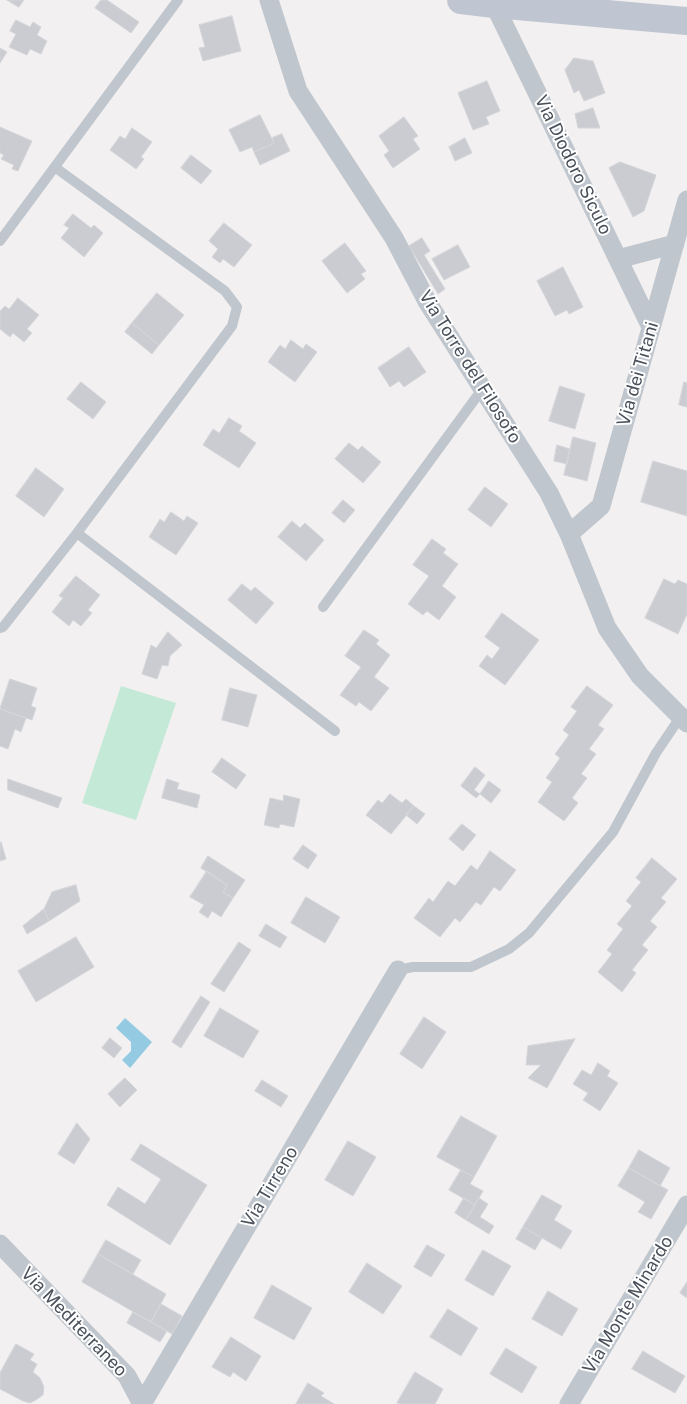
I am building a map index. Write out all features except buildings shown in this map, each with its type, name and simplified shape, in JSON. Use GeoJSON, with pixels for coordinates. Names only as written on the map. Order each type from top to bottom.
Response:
{"type":"FeatureCollection","features":[{"type":"Feature","properties":{"kind":"street","name":"Via Torre del Filosofo"},"geometry":{"type":"LineString","coordinates":[[269,0],[298,91],[394,238],[428,303],[549,493],[569,534],[607,628],[640,676],[684,719]]}},
{"type":"Feature","properties":{"kind":"street"},"geometry":{"type":"LineString","coordinates":[[461,0],[687,21]]}},
{"type":"Feature","properties":{"kind":"street","name":"Via Diodoro Siculo"},"geometry":{"type":"LineString","coordinates":[[494,2],[651,327]]}},
{"type":"Feature","properties":{"kind":"street","name":"Via dei Titani"},"geometry":{"type":"LineString","coordinates":[[569,534],[602,506],[687,200]]}},
{"type":"Feature","properties":{"kind":"street"},"geometry":{"type":"LineString","coordinates":[[618,259],[675,244]]}},
{"type":"Feature","properties":{"kind":"street","name":"Via Tirreno"},"geometry":{"type":"LineString","coordinates":[[142,1404],[398,970]]}},
{"type":"Feature","properties":{"kind":"street","name":"Via Monte Minardo"},"geometry":{"type":"LineString","coordinates":[[569,1404],[687,1205]]}},
{"type":"Feature","properties":{"kind":"street","name":"Via Mediterraneo"},"geometry":{"type":"LineString","coordinates":[[0,1244],[127,1376],[142,1404]]}},
{"type":"Feature","properties":{"kind":"lane"},"geometry":{"type":"LineString","coordinates":[[0,241],[56,168],[178,0]]}},
{"type":"Feature","properties":{"kind":"lane"},"geometry":{"type":"LineString","coordinates":[[0,628],[3,627],[77,533],[232,326],[237,307],[225,291],[56,168]]}},
{"type":"Feature","properties":{"kind":"lane"},"geometry":{"type":"LineString","coordinates":[[323,607],[483,388]]}},
{"type":"Feature","properties":{"kind":"lane"},"geometry":{"type":"LineString","coordinates":[[77,533],[336,731]]}},
{"type":"Feature","properties":{"kind":"lane"},"geometry":{"type":"LineString","coordinates":[[398,970],[413,967],[471,967],[509,949],[529,933],[613,832],[656,753],[684,719]]}},
{"type":"Feature","properties":{"kind":"green space"},"geometry":{"type":"Polygon","coordinates":[[[121,686],[176,703],[136,820],[82,803],[121,686]]]}},
{"type":"Feature","properties":{"kind":"water"},"geometry":{"type":"Polygon","coordinates":[[[125,1018],[152,1042],[130,1068],[122,1060],[131,1051],[131,1042],[116,1028],[125,1018]]]}}]}
